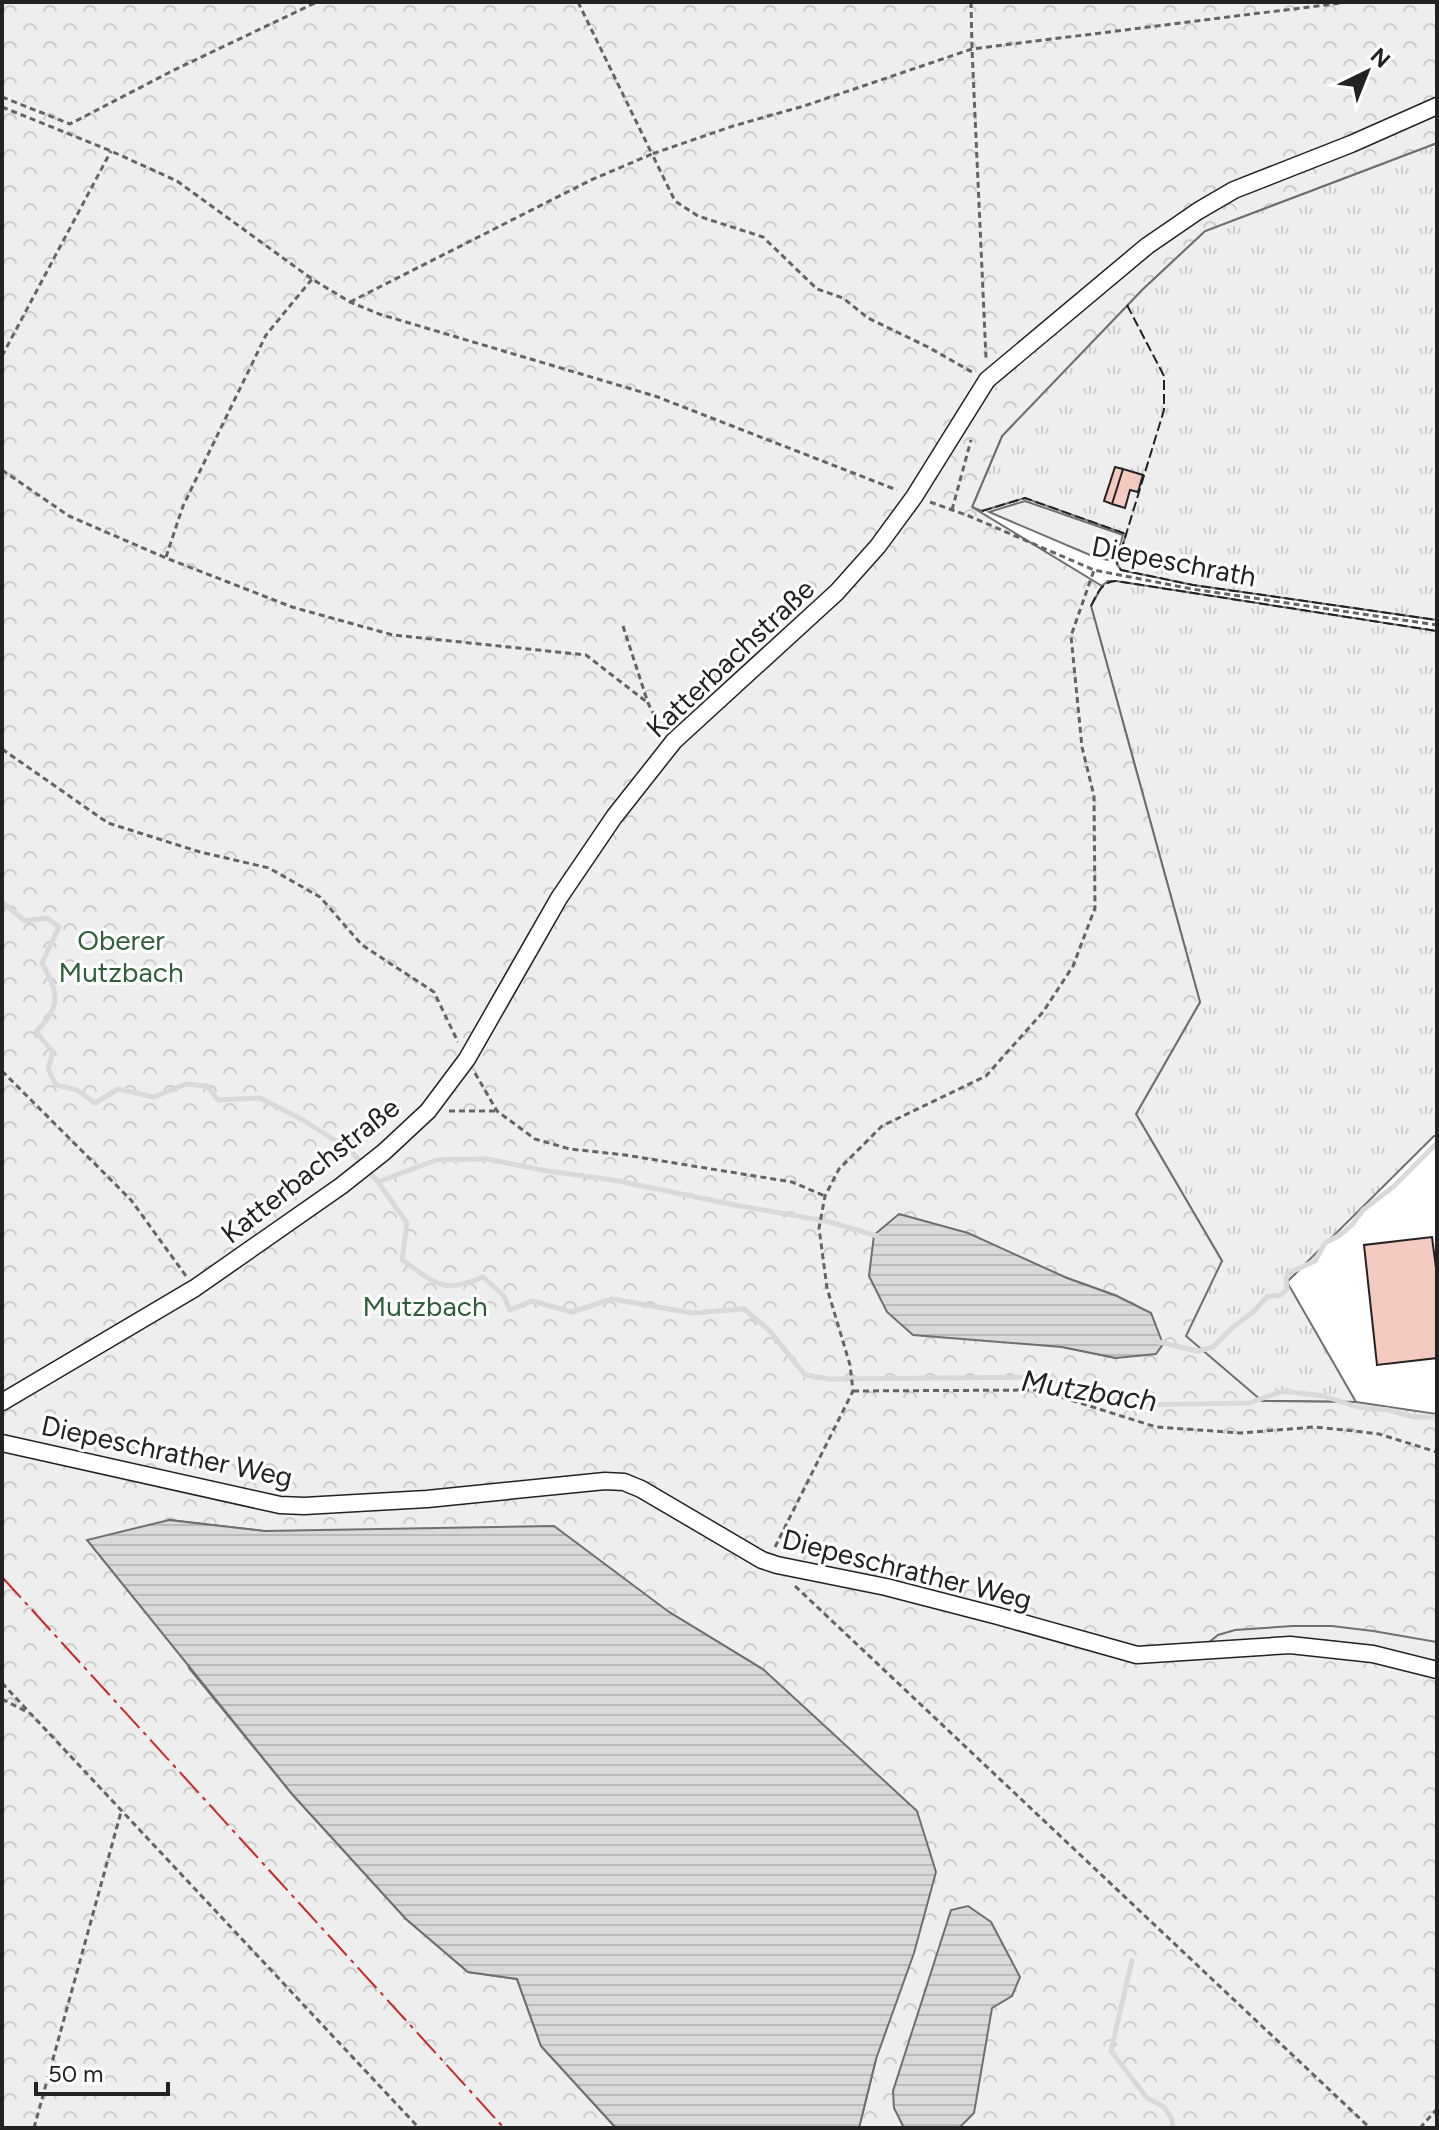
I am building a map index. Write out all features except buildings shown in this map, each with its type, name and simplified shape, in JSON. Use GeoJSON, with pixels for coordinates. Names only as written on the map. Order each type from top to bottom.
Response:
{"type":"FeatureCollection","features":[{"type":"Feature","properties":{"kind":"street","name":"Katterbachstraße"},"geometry":{"type":"LineString","coordinates":[[2,1402],[195,1288],[341,1186],[428,1111],[467,1059],[559,898],[614,817],[674,741],[837,592],[878,546],[914,497],[987,380],[1147,246],[1198,211],[1234,190],[1437,106]]}},
{"type":"Feature","properties":{"kind":"street","name":"Diepeschrather Weg"},"geometry":{"type":"LineString","coordinates":[[2,1443],[280,1505],[427,1499],[605,1481],[624,1482],[762,1560],[886,1587],[1137,1655],[1290,1645],[1373,1654],[1437,1670]]}},
{"type":"Feature","properties":{"kind":"path"},"geometry":{"type":"LineString","coordinates":[[2,97],[70,124],[317,2]]}},
{"type":"Feature","properties":{"kind":"path"},"geometry":{"type":"LineString","coordinates":[[578,2],[675,201],[698,216],[763,237],[817,289],[843,298],[868,318],[987,380]]}},
{"type":"Feature","properties":{"kind":"path"},"geometry":{"type":"LineString","coordinates":[[971,2],[987,380]]}},
{"type":"Feature","properties":{"kind":"path"},"geometry":{"type":"LineString","coordinates":[[350,302],[591,180],[652,154],[972,49],[1349,2]]}},
{"type":"Feature","properties":{"kind":"path","name":"Diepeschrath"},"geometry":{"type":"LineString","coordinates":[[2,107],[177,181],[312,279],[350,302],[379,314],[655,396],[952,510],[1094,570],[1192,589],[1437,625]]}},
{"type":"Feature","properties":{"kind":"path"},"geometry":{"type":"LineString","coordinates":[[2,356],[111,151]]}},
{"type":"Feature","properties":{"kind":"path"},"geometry":{"type":"LineString","coordinates":[[166,558],[183,506],[266,335],[312,279]]}},
{"type":"Feature","properties":{"kind":"path"},"geometry":{"type":"LineString","coordinates":[[952,510],[971,438]]}},
{"type":"Feature","properties":{"kind":"path"},"geometry":{"type":"LineString","coordinates":[[2,470],[69,516],[292,607],[393,635],[586,655],[648,703]]}},
{"type":"Feature","properties":{"kind":"path"},"geometry":{"type":"LineString","coordinates":[[1094,570],[1071,636],[1082,747],[1094,796],[1095,908],[1073,966],[1043,1012],[986,1076],[882,1126],[839,1169],[825,1196],[819,1228],[827,1288],[850,1365],[853,1391],[772,1553],[777,1565],[804,1597],[1370,2128]]}},
{"type":"Feature","properties":{"kind":"path"},"geometry":{"type":"LineString","coordinates":[[623,626],[659,728],[674,741]]}},
{"type":"Feature","properties":{"kind":"path"},"geometry":{"type":"LineString","coordinates":[[2,749],[108,823],[200,852],[269,868],[320,897],[362,945],[434,992],[497,1111],[535,1139],[570,1149],[792,1182],[825,1196]]}},
{"type":"Feature","properties":{"kind":"path"},"geometry":{"type":"LineString","coordinates":[[2,1071],[131,1200],[195,1288]]}},
{"type":"Feature","properties":{"kind":"path"},"geometry":{"type":"LineString","coordinates":[[428,1111],[497,1111]]}},
{"type":"Feature","properties":{"kind":"path"},"geometry":{"type":"LineString","coordinates":[[853,1391],[1039,1390],[1156,1427],[1241,1433],[1314,1427],[1379,1434],[1437,1452]]}},
{"type":"Feature","properties":{"kind":"path"},"geometry":{"type":"LineString","coordinates":[[2,1683],[419,2128]]}},
{"type":"Feature","properties":{"kind":"path"},"geometry":{"type":"LineString","coordinates":[[2,1699],[31,1714]]}},
{"type":"Feature","properties":{"kind":"path"},"geometry":{"type":"LineString","coordinates":[[34,2128],[121,1811]]}},
{"type":"Feature","properties":{"kind":"path"},"geometry":{"type":"LineString","coordinates":[[1420,2128],[1437,2109]]}},
{"type":"Feature","properties":{"kind":"green space","name":"Oberer Mutzbach"},"geometry":{"type":"Polygon","coordinates":[[[2,2],[1437,2],[1437,143],[1205,231],[1143,289],[1002,436],[972,507],[1102,586],[1091,606],[1200,1002],[1136,1114],[1222,1261],[1186,1336],[1262,1401],[1356,1402],[1437,1414],[1437,2128],[859,2128],[876,2059],[764,1670],[669,1612],[264,1531],[169,1520],[189,1668],[292,1794],[406,1919],[468,1972],[517,1979],[541,2046],[616,2128],[2,2128],[2,2]],[[1067,1278],[1062,1347],[1116,1358],[1117,1296],[1067,1278]]]}},
{"type":"Feature","properties":{"kind":"green space"},"geometry":{"type":"Polygon","coordinates":[[[1437,143],[1437,620],[1193,585],[1121,570],[1117,564],[1126,534],[1025,498],[982,511],[972,507],[1002,436],[1143,289],[1205,231],[1437,143]]]}},
{"type":"Feature","properties":{"kind":"green space"},"geometry":{"type":"Polygon","coordinates":[[[1108,581],[1437,631],[1437,1136],[1287,1282],[1356,1402],[2,1411],[1222,1261],[1136,1114],[1200,1002],[1091,606],[1108,581]]]}},
{"type":"Feature","properties":{"kind":"shaded area"},"geometry":{"type":"Polygon","coordinates":[[[1025,501],[1123,535],[1115,561],[1097,558],[989,512],[1025,501]]]}},
{"type":"Feature","properties":{"kind":"shaded area"},"geometry":{"type":"Polygon","coordinates":[[[899,1214],[968,1233],[1067,1278],[1117,1296],[1151,1313],[1163,1344],[1156,1354],[1116,1358],[1062,1347],[913,1335],[887,1312],[869,1276],[874,1235],[899,1214]]]}},
{"type":"Feature","properties":{"kind":"shaded area"},"geometry":{"type":"Polygon","coordinates":[[[169,1520],[264,1531],[554,1526],[669,1612],[764,1670],[917,1811],[936,1872],[914,1953],[876,2059],[859,2128],[616,2128],[541,2046],[517,1979],[468,1972],[406,1919],[292,1794],[87,1540],[169,1520]]]}},
{"type":"Feature","properties":{"kind":"shaded area"},"geometry":{"type":"Polygon","coordinates":[[[1332,1626],[1437,1642],[1437,1661],[1322,1640],[1202,1648],[1218,1635],[1235,1630],[1332,1626]]]}},
{"type":"Feature","properties":{"kind":"shaded area"},"geometry":{"type":"Polygon","coordinates":[[[968,1906],[991,1922],[1020,1977],[1012,1996],[992,2008],[974,2113],[959,2128],[904,2128],[894,2108],[893,2091],[951,1910],[968,1906]]]}},
{"type":"Feature","properties":{"kind":"waterway","name":"Mutzbach"},"geometry":{"type":"LineString","coordinates":[[2,902],[25,921],[47,918],[59,927],[42,963],[52,983],[54,1006],[36,1032],[53,1052],[48,1069],[56,1085],[77,1090],[95,1103],[118,1089],[154,1097],[186,1084],[207,1086],[218,1100],[260,1098],[349,1149],[378,1182],[407,1223],[402,1260],[432,1280],[448,1286],[483,1277],[504,1296],[510,1310],[532,1301],[572,1312],[612,1299],[692,1313],[744,1309],[769,1330],[805,1375],[830,1379],[1046,1377],[1134,1405],[1249,1403],[1283,1391],[1324,1396],[1357,1407],[1388,1410],[1414,1417],[1437,1417]]}},
{"type":"Feature","properties":{"kind":"waterway"},"geometry":{"type":"LineString","coordinates":[[1159,1342],[1198,1351],[1213,1347],[1267,1297],[1281,1295],[1287,1289],[1286,1278],[1291,1272],[1315,1261],[1325,1243],[1352,1225],[1363,1210],[1393,1187],[1437,1143]]}},
{"type":"Feature","properties":{"kind":"waterway"},"geometry":{"type":"LineString","coordinates":[[378,1182],[436,1160],[487,1159],[826,1221],[877,1236]]}},
{"type":"Feature","properties":{"kind":"waterway"},"geometry":{"type":"LineString","coordinates":[[1132,1960],[1111,2051],[1147,2098],[1164,2107],[1172,2119],[1173,2128]]}},
{"type":"Feature","properties":{"kind":"fence"},"geometry":{"type":"LineString","coordinates":[[1127,305],[1164,376],[1164,410],[1117,564],[1121,570],[1193,585],[1437,620]]}},
{"type":"Feature","properties":{"kind":"fence"},"geometry":{"type":"LineString","coordinates":[[982,511],[1025,498],[1126,534]]}},
{"type":"Feature","properties":{"kind":"fence"},"geometry":{"type":"LineString","coordinates":[[1091,606],[1103,586],[1116,581],[1437,631]]}},
{"type":"Feature","properties":{"kind":"power"},"geometry":{"type":"LineString","coordinates":[[2,1577],[504,2128]]}}]}
